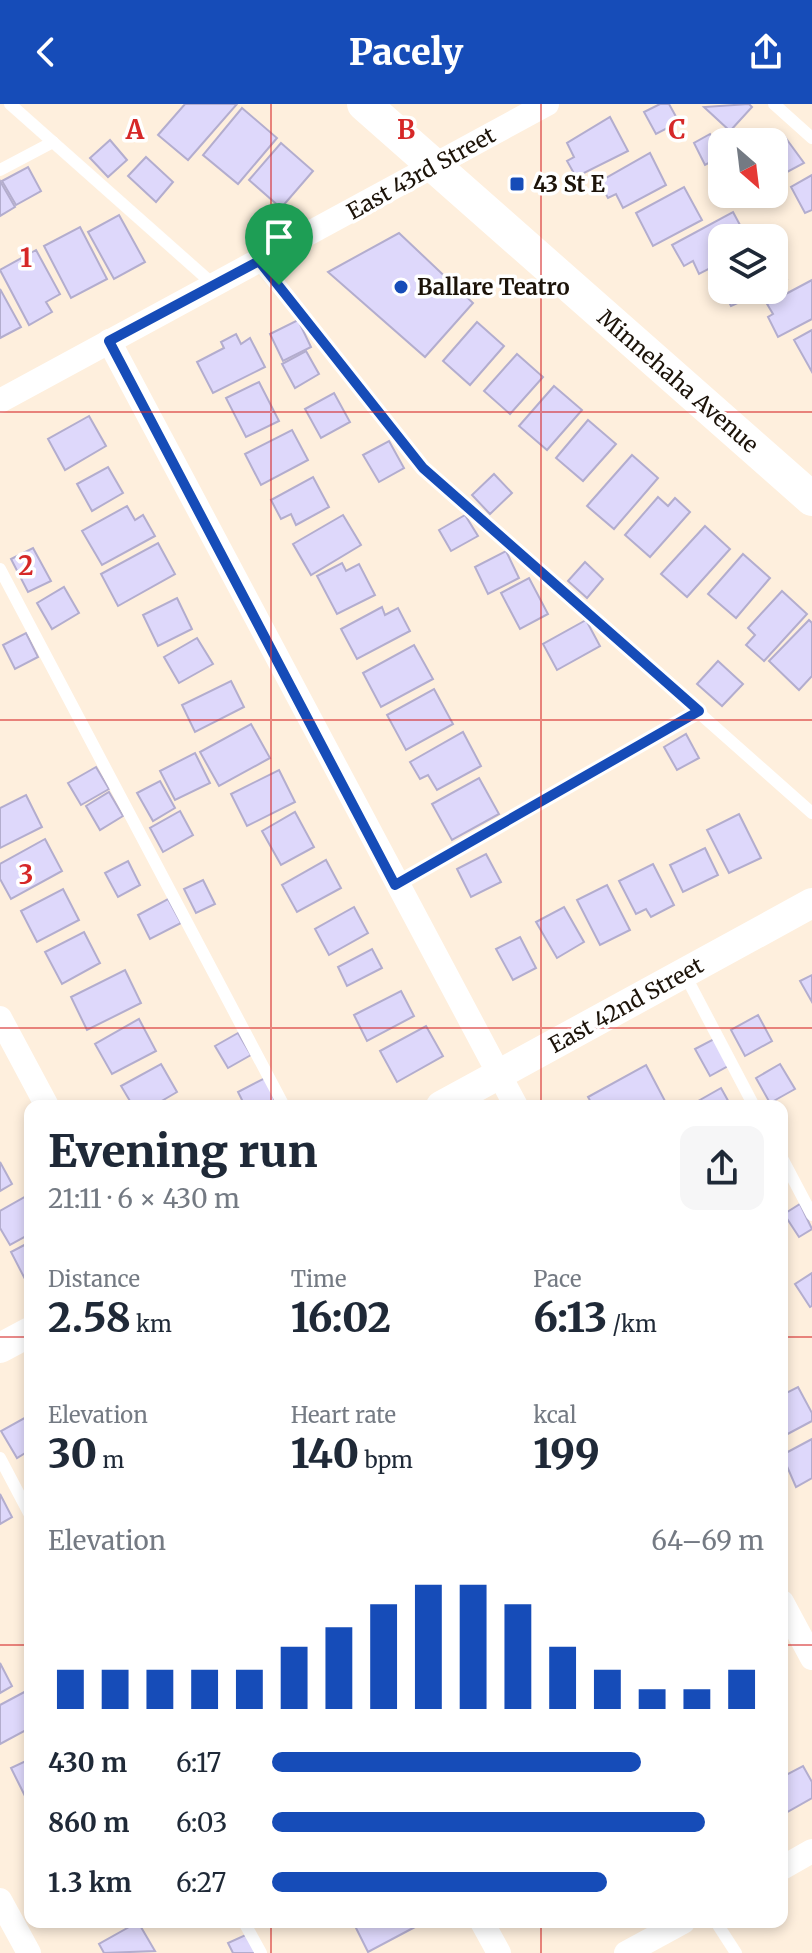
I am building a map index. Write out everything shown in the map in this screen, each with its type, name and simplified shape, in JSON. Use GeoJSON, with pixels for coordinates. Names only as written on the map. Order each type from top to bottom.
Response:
{"type":"FeatureCollection","features":[{"type":"Feature","properties":{"kind":"main road","name":"Minnehaha Avenue"},"geometry":{"type":"LineString","coordinates":[[364,104],[812,499]]}},
{"type":"Feature","properties":{"kind":"street","name":"East 43rd Street"},"geometry":{"type":"LineString","coordinates":[[0,401],[547,104]]}},
{"type":"Feature","properties":{"kind":"street"},"geometry":{"type":"LineString","coordinates":[[109,341],[395,885],[513,1100]]}},
{"type":"Feature","properties":{"kind":"street","name":"East 42nd Street"},"geometry":{"type":"LineString","coordinates":[[452,1100],[812,903]]}},
{"type":"Feature","properties":{"kind":"street"},"geometry":{"type":"LineString","coordinates":[[0,1018],[44,1100]]}},
{"type":"Feature","properties":{"kind":"street"},"geometry":{"type":"LineString","coordinates":[[0,1348],[24,1335]]}},
{"type":"Feature","properties":{"kind":"street"},"geometry":{"type":"LineString","coordinates":[[788,1613],[812,1658]]}},
{"type":"Feature","properties":{"kind":"street"},"geometry":{"type":"LineString","coordinates":[[788,1865],[812,1851]]}},
{"type":"Feature","properties":{"kind":"street"},"geometry":{"type":"LineString","coordinates":[[0,1900],[29,1953]]}},
{"type":"Feature","properties":{"kind":"street"},"geometry":{"type":"LineString","coordinates":[[485,1928],[499,1953]]}},
{"type":"Feature","properties":{"kind":"street"},"geometry":{"type":"LineString","coordinates":[[626,1953],[672,1928]]}},
{"type":"Feature","properties":{"kind":"lane"},"geometry":{"type":"LineString","coordinates":[[10,104],[214,285]]}},
{"type":"Feature","properties":{"kind":"lane"},"geometry":{"type":"LineString","coordinates":[[774,104],[812,138]]}},
{"type":"Feature","properties":{"kind":"lane"},"geometry":{"type":"LineString","coordinates":[[0,170],[53,142]]}},
{"type":"Feature","properties":{"kind":"lane"},"geometry":{"type":"LineString","coordinates":[[259,261],[423,468],[812,813]]}},
{"type":"Feature","properties":{"kind":"lane"},"geometry":{"type":"LineString","coordinates":[[0,569],[281,1100]]}},
{"type":"Feature","properties":{"kind":"lane"},"geometry":{"type":"LineString","coordinates":[[395,885],[699,711]]}},
{"type":"Feature","properties":{"kind":"lane"},"geometry":{"type":"LineString","coordinates":[[684,973],[751,1100]]}},
{"type":"Feature","properties":{"kind":"lane"},"geometry":{"type":"LineString","coordinates":[[788,1169],[812,1215]]}},
{"type":"Feature","properties":{"kind":"lane"},"geometry":{"type":"LineString","coordinates":[[0,1458],[24,1504]]}},
{"type":"Feature","properties":{"kind":"lane"},"geometry":{"type":"LineString","coordinates":[[247,1928],[261,1953]]}},
{"type":"Feature","properties":{"kind":"lane"},"geometry":{"type":"LineString","coordinates":[[720,1928],[736,1953]]}},
{"type":"Feature","properties":{"kind":"building"},"geometry":{"type":"Polygon","coordinates":[[[185,104],[237,104],[188,160],[158,135],[185,104]]]}},
{"type":"Feature","properties":{"kind":"building"},"geometry":{"type":"Polygon","coordinates":[[[660,104],[669,104],[679,122],[656,134],[644,112],[660,104]]]}},
{"type":"Feature","properties":{"kind":"building"},"geometry":{"type":"Polygon","coordinates":[[[749,104],[752,107],[733,128],[727,128],[704,107],[749,104]]]}},
{"type":"Feature","properties":{"kind":"building"},"geometry":{"type":"Polygon","coordinates":[[[242,108],[277,138],[238,184],[203,155],[242,108]]]}},
{"type":"Feature","properties":{"kind":"building"},"geometry":{"type":"Polygon","coordinates":[[[610,117],[628,151],[576,177],[567,161],[574,157],[567,143],[610,117]]]}},
{"type":"Feature","properties":{"kind":"building"},"geometry":{"type":"Polygon","coordinates":[[[708,135],[708,163],[705,165],[694,143],[708,135]]]}},
{"type":"Feature","properties":{"kind":"building"},"geometry":{"type":"Polygon","coordinates":[[[110,140],[127,160],[108,177],[90,158],[110,140]]]}},
{"type":"Feature","properties":{"kind":"building"},"geometry":{"type":"Polygon","coordinates":[[[788,141],[804,163],[788,172],[788,141]]]}},
{"type":"Feature","properties":{"kind":"building"},"geometry":{"type":"Polygon","coordinates":[[[281,143],[313,171],[281,208],[249,180],[281,143]]]}},
{"type":"Feature","properties":{"kind":"building"},"geometry":{"type":"Polygon","coordinates":[[[650,153],[666,185],[623,208],[616,194],[608,198],[599,182],[650,153]]]}},
{"type":"Feature","properties":{"kind":"building"},"geometry":{"type":"Polygon","coordinates":[[[146,157],[173,182],[156,202],[128,176],[146,157]]]}},
{"type":"Feature","properties":{"kind":"building"},"geometry":{"type":"Polygon","coordinates":[[[28,167],[41,191],[16,205],[2,181],[28,167]]]}},
{"type":"Feature","properties":{"kind":"building"},"geometry":{"type":"Polygon","coordinates":[[[812,175],[812,210],[805,213],[791,187],[812,175]]]}},
{"type":"Feature","properties":{"kind":"building"},"geometry":{"type":"Polygon","coordinates":[[[0,181],[15,207],[0,216],[0,181]]]}},
{"type":"Feature","properties":{"kind":"building"},"geometry":{"type":"Polygon","coordinates":[[[684,187],[702,220],[653,246],[636,213],[684,187]]]}},
{"type":"Feature","properties":{"kind":"building"},"geometry":{"type":"Polygon","coordinates":[[[733,212],[739,224],[711,224],[733,212]]]}},
{"type":"Feature","properties":{"kind":"building"},"geometry":{"type":"Polygon","coordinates":[[[119,215],[145,262],[114,279],[88,232],[119,215]]]}},
{"type":"Feature","properties":{"kind":"building"},"geometry":{"type":"Polygon","coordinates":[[[708,226],[708,269],[699,274],[693,261],[684,266],[672,245],[708,226]]]}},
{"type":"Feature","properties":{"kind":"building"},"geometry":{"type":"Polygon","coordinates":[[[80,227],[107,279],[71,298],[44,246],[80,227]]]}},
{"type":"Feature","properties":{"kind":"building","name":"Ballare Teatro"},"geometry":{"type":"Polygon","coordinates":[[[399,233],[473,303],[425,357],[328,272],[399,233]]]}},
{"type":"Feature","properties":{"kind":"building"},"geometry":{"type":"Polygon","coordinates":[[[36,250],[60,294],[46,302],[52,312],[29,325],[0,270],[36,250]]]}},
{"type":"Feature","properties":{"kind":"building"},"geometry":{"type":"Polygon","coordinates":[[[812,280],[812,319],[778,337],[768,317],[773,314],[767,304],[788,304],[788,293],[812,280]]]}},
{"type":"Feature","properties":{"kind":"building"},"geometry":{"type":"Polygon","coordinates":[[[0,289],[21,327],[0,338],[0,289]]]}},
{"type":"Feature","properties":{"kind":"building"},"geometry":{"type":"Polygon","coordinates":[[[298,320],[311,347],[283,361],[270,334],[298,320]]]}},
{"type":"Feature","properties":{"kind":"building"},"geometry":{"type":"Polygon","coordinates":[[[477,322],[504,346],[470,385],[443,361],[477,322]]]}},
{"type":"Feature","properties":{"kind":"building"},"geometry":{"type":"Polygon","coordinates":[[[812,330],[812,372],[794,340],[812,330]]]}},
{"type":"Feature","properties":{"kind":"building"},"geometry":{"type":"Polygon","coordinates":[[[236,334],[241,344],[250,338],[265,367],[213,393],[197,362],[224,348],[221,342],[236,334]]]}},
{"type":"Feature","properties":{"kind":"building"},"geometry":{"type":"Polygon","coordinates":[[[306,351],[319,374],[295,388],[282,364],[306,351]]]}},
{"type":"Feature","properties":{"kind":"building"},"geometry":{"type":"Polygon","coordinates":[[[517,354],[543,377],[510,414],[484,391],[517,354]]]}},
{"type":"Feature","properties":{"kind":"building"},"geometry":{"type":"Polygon","coordinates":[[[259,382],[279,421],[246,437],[226,398],[259,382]]]}},
{"type":"Feature","properties":{"kind":"building"},"geometry":{"type":"Polygon","coordinates":[[[554,386],[582,410],[547,450],[519,426],[554,386]]]}},
{"type":"Feature","properties":{"kind":"building"},"geometry":{"type":"Polygon","coordinates":[[[334,393],[350,422],[321,438],[305,409],[334,393]]]}},
{"type":"Feature","properties":{"kind":"building"},"geometry":{"type":"Polygon","coordinates":[[[89,416],[106,446],[65,470],[48,439],[89,416]]]}},
{"type":"Feature","properties":{"kind":"building"},"geometry":{"type":"Polygon","coordinates":[[[588,420],[616,444],[583,481],[556,458],[588,420]]]}},
{"type":"Feature","properties":{"kind":"building"},"geometry":{"type":"Polygon","coordinates":[[[292,430],[308,460],[261,485],[245,454],[292,430]]]}},
{"type":"Feature","properties":{"kind":"building"},"geometry":{"type":"Polygon","coordinates":[[[389,441],[404,468],[379,482],[363,455],[389,441]]]}},
{"type":"Feature","properties":{"kind":"building"},"geometry":{"type":"Polygon","coordinates":[[[632,455],[658,478],[614,529],[587,506],[632,455]]]}},
{"type":"Feature","properties":{"kind":"building"},"geometry":{"type":"Polygon","coordinates":[[[108,467],[123,493],[92,511],[77,484],[108,467]]]}},
{"type":"Feature","properties":{"kind":"building"},"geometry":{"type":"Polygon","coordinates":[[[494,474],[512,493],[490,514],[472,495],[494,474]]]}},
{"type":"Feature","properties":{"kind":"building"},"geometry":{"type":"Polygon","coordinates":[[[313,477],[329,507],[296,525],[291,514],[281,519],[271,500],[313,477]]]}},
{"type":"Feature","properties":{"kind":"building"},"geometry":{"type":"Polygon","coordinates":[[[658,497],[668,506],[675,498],[690,512],[650,557],[625,535],[658,497]]]}},
{"type":"Feature","properties":{"kind":"building"},"geometry":{"type":"Polygon","coordinates":[[[127,506],[135,520],[143,515],[155,536],[102,565],[82,531],[127,506]]]}},
{"type":"Feature","properties":{"kind":"building"},"geometry":{"type":"Polygon","coordinates":[[[343,515],[361,545],[311,575],[293,544],[343,515]]]}},
{"type":"Feature","properties":{"kind":"building"},"geometry":{"type":"Polygon","coordinates":[[[465,515],[478,536],[451,551],[439,530],[465,515]]]}},
{"type":"Feature","properties":{"kind":"building"},"geometry":{"type":"Polygon","coordinates":[[[705,526],[730,549],[687,597],[661,574],[705,526]]]}},
{"type":"Feature","properties":{"kind":"building"},"geometry":{"type":"Polygon","coordinates":[[[158,543],[175,574],[118,606],[101,574],[158,543]]]}},
{"type":"Feature","properties":{"kind":"building"},"geometry":{"type":"Polygon","coordinates":[[[33,548],[51,581],[28,592],[11,559],[33,548]]]}},
{"type":"Feature","properties":{"kind":"building"},"geometry":{"type":"Polygon","coordinates":[[[506,551],[519,578],[488,594],[475,567],[506,551]]]}},
{"type":"Feature","properties":{"kind":"building"},"geometry":{"type":"Polygon","coordinates":[[[743,554],[770,578],[736,618],[708,594],[743,554]]]}},
{"type":"Feature","properties":{"kind":"building"},"geometry":{"type":"Polygon","coordinates":[[[585,562],[603,579],[587,598],[568,581],[585,562]]]}},
{"type":"Feature","properties":{"kind":"building"},"geometry":{"type":"Polygon","coordinates":[[[342,563],[346,571],[359,564],[375,595],[337,614],[317,576],[342,563]]]}},
{"type":"Feature","properties":{"kind":"building"},"geometry":{"type":"Polygon","coordinates":[[[529,578],[548,614],[520,629],[501,593],[529,578]]]}},
{"type":"Feature","properties":{"kind":"building"},"geometry":{"type":"Polygon","coordinates":[[[64,587],[79,613],[52,629],[37,603],[64,587]]]}},
{"type":"Feature","properties":{"kind":"building"},"geometry":{"type":"Polygon","coordinates":[[[782,591],[807,614],[764,661],[746,645],[755,635],[748,628],[782,591]]]}},
{"type":"Feature","properties":{"kind":"building"},"geometry":{"type":"Polygon","coordinates":[[[177,598],[192,629],[158,646],[143,615],[177,598]]]}},
{"type":"Feature","properties":{"kind":"building"},"geometry":{"type":"Polygon","coordinates":[[[382,607],[385,615],[398,608],[410,631],[357,659],[341,629],[382,607]]]}},
{"type":"Feature","properties":{"kind":"building"},"geometry":{"type":"Polygon","coordinates":[[[586,620],[600,646],[557,670],[543,644],[586,620]]]}},
{"type":"Feature","properties":{"kind":"building"},"geometry":{"type":"Polygon","coordinates":[[[809,620],[812,623],[812,676],[799,690],[769,661],[809,620]]]}},
{"type":"Feature","properties":{"kind":"building"},"geometry":{"type":"Polygon","coordinates":[[[26,633],[38,657],[15,669],[3,645],[26,633]]]}},
{"type":"Feature","properties":{"kind":"building"},"geometry":{"type":"Polygon","coordinates":[[[197,638],[213,664],[179,683],[164,657],[197,638]]]}},
{"type":"Feature","properties":{"kind":"building"},"geometry":{"type":"Polygon","coordinates":[[[414,645],[433,679],[381,707],[363,673],[414,645]]]}},
{"type":"Feature","properties":{"kind":"building"},"geometry":{"type":"Polygon","coordinates":[[[718,661],[743,684],[722,706],[697,684],[718,661]]]}},
{"type":"Feature","properties":{"kind":"building"},"geometry":{"type":"Polygon","coordinates":[[[231,681],[244,707],[195,732],[182,705],[231,681]]]}},
{"type":"Feature","properties":{"kind":"building"},"geometry":{"type":"Polygon","coordinates":[[[434,689],[453,724],[406,750],[387,715],[434,689]]]}},
{"type":"Feature","properties":{"kind":"building"},"geometry":{"type":"Polygon","coordinates":[[[251,724],[270,758],[219,786],[200,752],[251,724]]]}},
{"type":"Feature","properties":{"kind":"building"},"geometry":{"type":"Polygon","coordinates":[[[463,732],[481,766],[437,790],[428,775],[420,779],[410,762],[463,732]]]}},
{"type":"Feature","properties":{"kind":"building"},"geometry":{"type":"Polygon","coordinates":[[[686,734],[699,758],[677,770],[664,747],[686,734]]]}},
{"type":"Feature","properties":{"kind":"building"},"geometry":{"type":"Polygon","coordinates":[[[195,753],[210,783],[175,800],[160,771],[195,753]]]}},
{"type":"Feature","properties":{"kind":"building"},"geometry":{"type":"Polygon","coordinates":[[[96,767],[109,789],[81,805],[68,783],[96,767]]]}},
{"type":"Feature","properties":{"kind":"building"},"geometry":{"type":"Polygon","coordinates":[[[279,770],[295,802],[247,826],[231,794],[279,770]]]}},
{"type":"Feature","properties":{"kind":"building"},"geometry":{"type":"Polygon","coordinates":[[[479,778],[499,814],[452,840],[432,804],[479,778]]]}},
{"type":"Feature","properties":{"kind":"building"},"geometry":{"type":"Polygon","coordinates":[[[160,781],[175,808],[153,821],[137,793],[160,781]]]}},
{"type":"Feature","properties":{"kind":"building"},"geometry":{"type":"Polygon","coordinates":[[[109,792],[123,816],[100,830],[86,806],[109,792]]]}},
{"type":"Feature","properties":{"kind":"building"},"geometry":{"type":"Polygon","coordinates":[[[26,795],[42,827],[0,848],[0,808],[26,795]]]}},
{"type":"Feature","properties":{"kind":"building"},"geometry":{"type":"Polygon","coordinates":[[[180,811],[193,835],[163,852],[150,828],[180,811]]]}},
{"type":"Feature","properties":{"kind":"building"},"geometry":{"type":"Polygon","coordinates":[[[295,812],[314,847],[281,865],[262,831],[295,812]]]}},
{"type":"Feature","properties":{"kind":"building"},"geometry":{"type":"Polygon","coordinates":[[[739,814],[761,858],[729,873],[707,830],[739,814]]]}},
{"type":"Feature","properties":{"kind":"building"},"geometry":{"type":"Polygon","coordinates":[[[45,839],[62,871],[11,899],[0,879],[0,864],[45,839]]]}},
{"type":"Feature","properties":{"kind":"building"},"geometry":{"type":"Polygon","coordinates":[[[705,848],[718,875],[683,892],[670,865],[705,848]]]}},
{"type":"Feature","properties":{"kind":"building"},"geometry":{"type":"Polygon","coordinates":[[[486,854],[501,882],[471,897],[457,869],[486,854]]]}},
{"type":"Feature","properties":{"kind":"building"},"geometry":{"type":"Polygon","coordinates":[[[326,860],[341,888],[297,912],[282,885],[326,860]]]}},
{"type":"Feature","properties":{"kind":"building"},"geometry":{"type":"Polygon","coordinates":[[[128,861],[140,885],[118,897],[105,873],[128,861]]]}},
{"type":"Feature","properties":{"kind":"building"},"geometry":{"type":"Polygon","coordinates":[[[653,864],[674,905],[651,917],[646,909],[636,914],[619,881],[653,864]]]}},
{"type":"Feature","properties":{"kind":"building"},"geometry":{"type":"Polygon","coordinates":[[[203,880],[215,904],[196,913],[184,889],[203,880]]]}},
{"type":"Feature","properties":{"kind":"building"},"geometry":{"type":"Polygon","coordinates":[[[607,885],[630,930],[600,945],[577,900],[607,885]]]}},
{"type":"Feature","properties":{"kind":"building"},"geometry":{"type":"Polygon","coordinates":[[[63,889],[79,920],[37,942],[21,911],[63,889]]]}},
{"type":"Feature","properties":{"kind":"building"},"geometry":{"type":"Polygon","coordinates":[[[168,899],[181,923],[150,939],[138,915],[168,899]]]}},
{"type":"Feature","properties":{"kind":"building"},"geometry":{"type":"Polygon","coordinates":[[[354,907],[368,933],[329,955],[315,929],[354,907]]]}},
{"type":"Feature","properties":{"kind":"building"},"geometry":{"type":"Polygon","coordinates":[[[564,907],[584,942],[557,958],[536,922],[564,907]]]}},
{"type":"Feature","properties":{"kind":"building"},"geometry":{"type":"Polygon","coordinates":[[[84,932],[100,963],[62,984],[45,952],[84,932]]]}},
{"type":"Feature","properties":{"kind":"building"},"geometry":{"type":"Polygon","coordinates":[[[520,937],[536,968],[513,980],[496,949],[520,937]]]}},
{"type":"Feature","properties":{"kind":"building"},"geometry":{"type":"Polygon","coordinates":[[[372,949],[382,968],[347,986],[338,967],[372,949]]]}},
{"type":"Feature","properties":{"kind":"building"},"geometry":{"type":"Polygon","coordinates":[[[125,970],[141,1003],[87,1030],[71,997],[125,970]]]}},
{"type":"Feature","properties":{"kind":"building"},"geometry":{"type":"Polygon","coordinates":[[[812,975],[812,1002],[800,981],[812,975]]]}},
{"type":"Feature","properties":{"kind":"building"},"geometry":{"type":"Polygon","coordinates":[[[401,991],[414,1016],[367,1041],[354,1015],[401,991]]]}},
{"type":"Feature","properties":{"kind":"building"},"geometry":{"type":"Polygon","coordinates":[[[758,1015],[772,1041],[745,1056],[731,1030],[758,1015]]]}},
{"type":"Feature","properties":{"kind":"building"},"geometry":{"type":"Polygon","coordinates":[[[139,1019],[156,1051],[112,1074],[95,1044],[139,1019]]]}},
{"type":"Feature","properties":{"kind":"building"},"geometry":{"type":"Polygon","coordinates":[[[426,1026],[443,1056],[397,1082],[380,1051],[426,1026]]]}},
{"type":"Feature","properties":{"kind":"building"},"geometry":{"type":"Polygon","coordinates":[[[238,1033],[251,1055],[228,1068],[215,1046],[238,1033]]]}},
{"type":"Feature","properties":{"kind":"building"},"geometry":{"type":"Polygon","coordinates":[[[714,1039],[728,1066],[710,1076],[695,1049],[714,1039]]]}},
{"type":"Feature","properties":{"kind":"building"},"geometry":{"type":"Polygon","coordinates":[[[161,1064],[177,1092],[163,1100],[129,1100],[121,1086],[161,1064]]]}},
{"type":"Feature","properties":{"kind":"building"},"geometry":{"type":"Polygon","coordinates":[[[780,1064],[795,1089],[775,1100],[768,1100],[756,1078],[780,1064]]]}},
{"type":"Feature","properties":{"kind":"building"},"geometry":{"type":"Polygon","coordinates":[[[646,1065],[664,1100],[590,1100],[588,1097],[646,1065]]]}},
{"type":"Feature","properties":{"kind":"building"},"geometry":{"type":"Polygon","coordinates":[[[265,1078],[275,1100],[242,1100],[238,1092],[265,1078]]]}},
{"type":"Feature","properties":{"kind":"building"},"geometry":{"type":"Polygon","coordinates":[[[721,1088],[728,1100],[700,1100],[721,1088]]]}},
{"type":"Feature","properties":{"kind":"building"},"geometry":{"type":"Polygon","coordinates":[[[0,1162],[12,1184],[0,1191],[0,1162]]]}},
{"type":"Feature","properties":{"kind":"building"},"geometry":{"type":"Polygon","coordinates":[[[24,1197],[24,1237],[10,1245],[0,1228],[0,1211],[24,1197]]]}},
{"type":"Feature","properties":{"kind":"building"},"geometry":{"type":"Polygon","coordinates":[[[800,1204],[812,1229],[799,1237],[788,1220],[788,1212],[800,1204]]]}},
{"type":"Feature","properties":{"kind":"building"},"geometry":{"type":"Polygon","coordinates":[[[24,1245],[24,1277],[11,1252],[24,1245]]]}},
{"type":"Feature","properties":{"kind":"building"},"geometry":{"type":"Polygon","coordinates":[[[812,1273],[812,1306],[810,1307],[795,1284],[812,1273]]]}},
{"type":"Feature","properties":{"kind":"building"},"geometry":{"type":"Polygon","coordinates":[[[798,1387],[812,1413],[812,1421],[788,1434],[788,1392],[798,1387]]]}},
{"type":"Feature","properties":{"kind":"building"},"geometry":{"type":"Polygon","coordinates":[[[24,1418],[24,1454],[17,1458],[1,1431],[24,1418]]]}},
{"type":"Feature","properties":{"kind":"building"},"geometry":{"type":"Polygon","coordinates":[[[812,1439],[812,1478],[796,1487],[788,1469],[788,1452],[812,1439]]]}},
{"type":"Feature","properties":{"kind":"building"},"geometry":{"type":"Polygon","coordinates":[[[0,1494],[12,1517],[0,1524],[0,1494]]]}},
{"type":"Feature","properties":{"kind":"building"},"geometry":{"type":"Polygon","coordinates":[[[0,1663],[12,1686],[0,1693],[0,1663]]]}},
{"type":"Feature","properties":{"kind":"building"},"geometry":{"type":"Polygon","coordinates":[[[24,1692],[24,1731],[0,1744],[0,1705],[24,1692]]]}},
{"type":"Feature","properties":{"kind":"building"},"geometry":{"type":"Polygon","coordinates":[[[24,1762],[24,1794],[11,1768],[24,1762]]]}},
{"type":"Feature","properties":{"kind":"building"},"geometry":{"type":"Polygon","coordinates":[[[803,1766],[812,1782],[812,1798],[788,1812],[788,1774],[803,1766]]]}},
{"type":"Feature","properties":{"kind":"building"},"geometry":{"type":"Polygon","coordinates":[[[127,1928],[142,1928],[155,1951],[104,1953],[99,1944],[127,1928]]]}},
{"type":"Feature","properties":{"kind":"building"},"geometry":{"type":"Polygon","coordinates":[[[356,1928],[413,1928],[368,1952],[356,1928]]]}},
{"type":"Feature","properties":{"kind":"building"},"geometry":{"type":"Polygon","coordinates":[[[250,1933],[259,1953],[233,1953],[228,1943],[250,1933]]]}},
{"type":"Feature","properties":{"kind":"place","name":"43 St E"},"geometry":{"type":"Point","coordinates":[517,184]}},
{"type":"Feature","properties":{"kind":"place","name":"Ballare Teatro"},"geometry":{"type":"Point","coordinates":[401,287]}},
{"type":"Feature","properties":{"kind":"route"},"geometry":{"type":"LineString","coordinates":[[259,261],[279,285],[423,468],[699,711],[395,885],[109,341],[259,261]]}}]}
